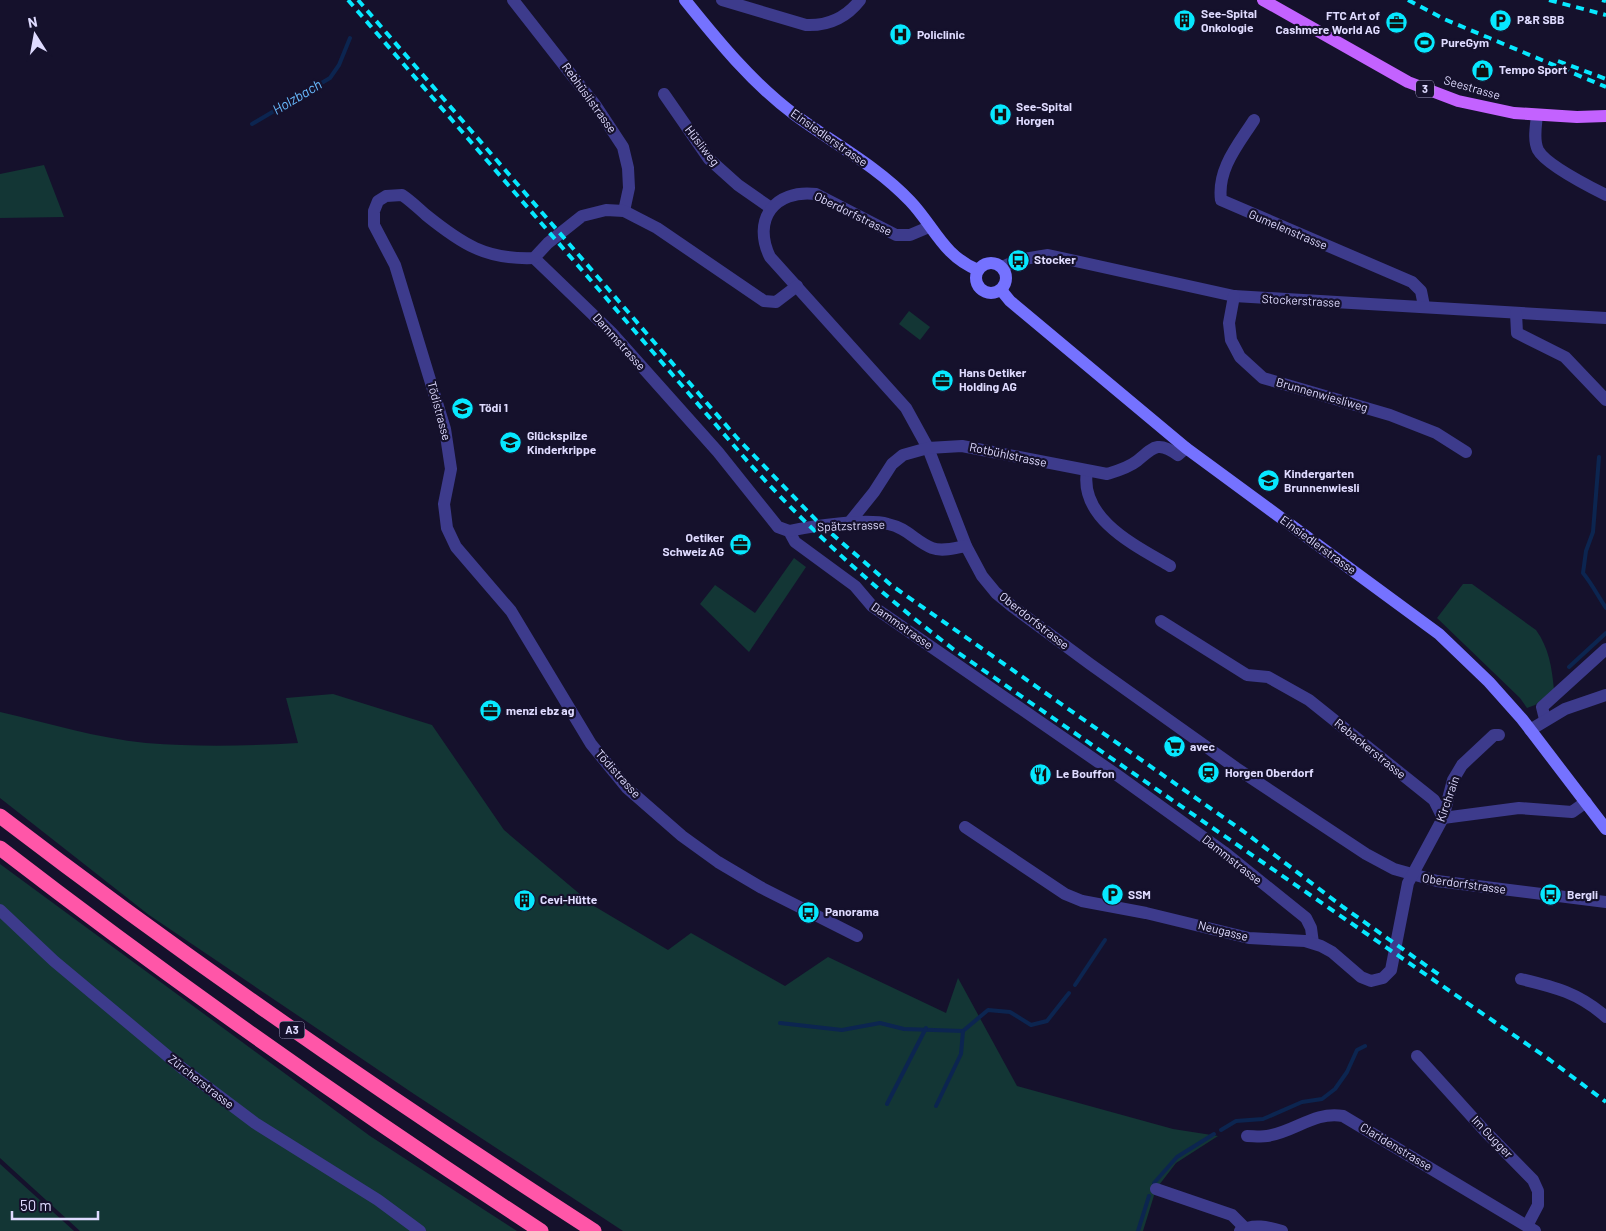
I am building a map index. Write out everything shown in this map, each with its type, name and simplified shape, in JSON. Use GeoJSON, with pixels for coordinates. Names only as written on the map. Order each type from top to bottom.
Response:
{"type":"FeatureCollection","features":[{"type":"Feature","properties":{"kind":"highway","name":"A3"},"geometry":{"type":"LineString","coordinates":[[0,816],[159,935],[276,1018],[405,1107],[594,1231]]}},
{"type":"Feature","properties":{"kind":"highway","name":"A3"},"geometry":{"type":"LineString","coordinates":[[0,848],[156,966],[282,1056],[541,1231]]}},
{"type":"Feature","properties":{"kind":"main road","name":"Einsiedlerstrasse"},"geometry":{"type":"LineString","coordinates":[[685,0],[744,70],[794,114],[890,183],[911,202],[928,226],[960,261],[978,270]]}},
{"type":"Feature","properties":{"kind":"main road","name":"Seestrasse"},"geometry":{"type":"LineString","coordinates":[[1263,0],[1408,82],[1458,101],[1514,114],[1606,116]]}},
{"type":"Feature","properties":{"kind":"main road"},"geometry":{"type":"LineString","coordinates":[[992,263],[1002,267],[1007,279],[1001,290],[993,294],[983,292],[976,280],[978,270],[986,264],[992,263]]}},
{"type":"Feature","properties":{"kind":"main road","name":"Einsiedlerstrasse"},"geometry":{"type":"LineString","coordinates":[[1001,290],[1073,355],[1186,448],[1427,624],[1489,682],[1530,730],[1606,829]]}},
{"type":"Feature","properties":{"kind":"street","name":"Rebhüslistrasse"},"geometry":{"type":"LineString","coordinates":[[513,0],[558,55],[618,139],[628,168],[629,188],[624,210]]}},
{"type":"Feature","properties":{"kind":"street"},"geometry":{"type":"LineString","coordinates":[[722,0],[806,25],[818,26],[846,15],[860,0]]}},
{"type":"Feature","properties":{"kind":"street","name":"Hüsliweg"},"geometry":{"type":"LineString","coordinates":[[664,94],[709,159],[738,185],[771,208]]}},
{"type":"Feature","properties":{"kind":"street"},"geometry":{"type":"LineString","coordinates":[[1537,115],[1535,140],[1542,155],[1572,176],[1606,195]]}},
{"type":"Feature","properties":{"kind":"street","name":"Gumelenstrasse"},"geometry":{"type":"LineString","coordinates":[[1254,120],[1228,160],[1220,182],[1221,200],[1412,282],[1421,291],[1424,306]]}},
{"type":"Feature","properties":{"kind":"street","name":"Oberdorfstrasse"},"geometry":{"type":"LineString","coordinates":[[928,226],[910,236],[896,235],[822,197],[810,193],[792,194],[771,208],[765,220],[765,247],[770,258],[906,408],[928,448],[966,546],[982,576],[996,593],[1090,664],[1236,768],[1366,854],[1394,869],[1437,881],[1606,902]]}},
{"type":"Feature","properties":{"kind":"street","name":"Tödistrasse"},"geometry":{"type":"LineString","coordinates":[[534,258],[504,258],[488,255],[457,238],[402,195],[386,196],[378,201],[374,211],[374,225],[395,265],[445,429],[450,470],[444,504],[448,528],[456,547],[511,611],[591,744],[628,788],[682,836],[718,862],[762,888],[857,936]]}},
{"type":"Feature","properties":{"kind":"street"},"geometry":{"type":"LineString","coordinates":[[534,258],[548,243],[582,216],[606,210],[624,210],[657,228],[764,301],[776,302],[797,286]]}},
{"type":"Feature","properties":{"kind":"street","name":"Stockerstrasse"},"geometry":{"type":"LineString","coordinates":[[1002,267],[1018,260],[1048,255],[1234,296],[1291,301],[1424,306],[1516,314],[1606,318]]}},
{"type":"Feature","properties":{"kind":"street","name":"Dammstrasse"},"geometry":{"type":"LineString","coordinates":[[534,258],[541,268],[586,305],[612,332],[718,452],[778,527],[789,531],[795,542],[855,586],[872,606],[966,669],[1224,852],[1306,918],[1311,928],[1313,943]]}},
{"type":"Feature","properties":{"kind":"street","name":"Brunnenwiesliweg"},"geometry":{"type":"LineString","coordinates":[[1234,296],[1229,324],[1232,340],[1240,357],[1263,378],[1390,415],[1436,433],[1466,452]]}},
{"type":"Feature","properties":{"kind":"street"},"geometry":{"type":"LineString","coordinates":[[1516,314],[1518,333],[1565,357],[1606,400]]}},
{"type":"Feature","properties":{"kind":"street","name":"Rotbühlstrasse"},"geometry":{"type":"LineString","coordinates":[[845,524],[874,492],[892,464],[903,455],[928,448],[962,446],[1107,474],[1119,471],[1136,462],[1148,450],[1158,446],[1168,448],[1178,455],[1186,448]]}},
{"type":"Feature","properties":{"kind":"street"},"geometry":{"type":"LineString","coordinates":[[1087,471],[1088,493],[1101,518],[1113,530],[1170,566]]}},
{"type":"Feature","properties":{"kind":"street","name":"Spätzstrasse"},"geometry":{"type":"LineString","coordinates":[[789,531],[845,524],[886,523],[904,528],[932,548],[947,550],[966,546]]}},
{"type":"Feature","properties":{"kind":"street","name":"Rebackerstrasse"},"geometry":{"type":"LineString","coordinates":[[1161,621],[1246,675],[1268,677],[1309,700],[1434,800],[1443,818]]}},
{"type":"Feature","properties":{"kind":"street"},"geometry":{"type":"LineString","coordinates":[[1545,719],[1542,707],[1606,650]]}},
{"type":"Feature","properties":{"kind":"street"},"geometry":{"type":"LineString","coordinates":[[1530,730],[1545,719],[1565,709],[1606,695]]}},
{"type":"Feature","properties":{"kind":"street","name":"Kirchrain"},"geometry":{"type":"LineString","coordinates":[[1411,875],[1443,818],[1453,780],[1462,765],[1494,735],[1499,735]]}},
{"type":"Feature","properties":{"kind":"street"},"geometry":{"type":"LineString","coordinates":[[1443,818],[1519,808],[1572,812],[1586,802]]}},
{"type":"Feature","properties":{"kind":"street","name":"Neugasse"},"geometry":{"type":"LineString","coordinates":[[966,827],[1065,894],[1082,901],[1146,913],[1249,938],[1313,943],[1332,952],[1361,977],[1371,981],[1383,978],[1393,964],[1405,892],[1411,875]]}},
{"type":"Feature","properties":{"kind":"street","name":"Zürcherstrasse"},"geometry":{"type":"LineString","coordinates":[[0,910],[54,960],[182,1068],[255,1123],[378,1200],[420,1231]]}},
{"type":"Feature","properties":{"kind":"street"},"geometry":{"type":"LineString","coordinates":[[1521,978],[1571,992],[1589,1002],[1606,1017]]}},
{"type":"Feature","properties":{"kind":"street","name":"Im Gugger"},"geometry":{"type":"LineString","coordinates":[[1417,1056],[1484,1130],[1534,1180],[1538,1191],[1538,1205],[1531,1229]]}},
{"type":"Feature","properties":{"kind":"street","name":"Claridenstrasse"},"geometry":{"type":"LineString","coordinates":[[1247,1136],[1267,1136],[1320,1116],[1332,1114],[1343,1116],[1531,1229]]}},
{"type":"Feature","properties":{"kind":"street"},"geometry":{"type":"LineString","coordinates":[[1156,1189],[1232,1215],[1243,1229],[1262,1226],[1282,1231]]}},
{"type":"Feature","properties":{"kind":"green space"},"geometry":{"type":"Polygon","coordinates":[[[44,165],[64,217],[0,218],[0,174],[44,165]]]}},
{"type":"Feature","properties":{"kind":"green space"},"geometry":{"type":"Polygon","coordinates":[[[909,311],[930,327],[920,340],[899,324],[909,311]]]}},
{"type":"Feature","properties":{"kind":"green space"},"geometry":{"type":"Polygon","coordinates":[[[794,558],[806,567],[749,652],[700,604],[715,585],[755,613],[794,558]]]}},
{"type":"Feature","properties":{"kind":"green space"},"geometry":{"type":"Polygon","coordinates":[[[1463,584],[1472,584],[1536,630],[1549,658],[1554,690],[1535,705],[1527,708],[1520,698],[1437,618],[1463,584]]]}},
{"type":"Feature","properties":{"kind":"green space"},"geometry":{"type":"Polygon","coordinates":[[[333,694],[432,725],[504,830],[594,906],[668,950],[691,933],[785,986],[828,957],[946,1013],[958,978],[1017,1086],[1173,1129],[1218,1136],[1176,1163],[1156,1189],[1143,1231],[623,1231],[414,1094],[149,915],[0,798],[0,712],[90,734],[146,743],[222,746],[298,743],[286,698],[333,694]]]}},
{"type":"Feature","properties":{"kind":"green space"},"geometry":{"type":"Polygon","coordinates":[[[0,864],[370,1136],[517,1231],[80,1231],[0,1158],[0,864]]]}},
{"type":"Feature","properties":{"kind":"green space"},"geometry":{"type":"Polygon","coordinates":[[[0,1164],[74,1231],[0,1231],[0,1164]]]}},
{"type":"Feature","properties":{"kind":"waterway","name":"Holzbach"},"geometry":{"type":"LineString","coordinates":[[252,124],[330,78],[339,65],[350,38]]}},
{"type":"Feature","properties":{"kind":"waterway"},"geometry":{"type":"LineString","coordinates":[[1599,457],[1593,532],[1586,551],[1583,573],[1606,608]]}},
{"type":"Feature","properties":{"kind":"waterway"},"geometry":{"type":"LineString","coordinates":[[1569,667],[1606,633]]}},
{"type":"Feature","properties":{"kind":"waterway"},"geometry":{"type":"LineString","coordinates":[[1075,985],[1105,940]]}},
{"type":"Feature","properties":{"kind":"waterway"},"geometry":{"type":"LineString","coordinates":[[780,1023],[842,1030],[880,1023],[904,1029],[963,1031],[988,1010],[1010,1012],[1031,1025],[1047,1021],[1069,993]]}},
{"type":"Feature","properties":{"kind":"waterway"},"geometry":{"type":"LineString","coordinates":[[887,1104],[926,1028]]}},
{"type":"Feature","properties":{"kind":"waterway"},"geometry":{"type":"LineString","coordinates":[[936,1106],[961,1054],[963,1031]]}},
{"type":"Feature","properties":{"kind":"waterway"},"geometry":{"type":"LineString","coordinates":[[1221,1130],[1236,1121],[1263,1119],[1302,1102],[1322,1099],[1335,1089],[1347,1072],[1357,1050],[1365,1046]]}},
{"type":"Feature","properties":{"kind":"waterway"},"geometry":{"type":"LineString","coordinates":[[1154,1183],[1177,1157],[1214,1134]]}},
{"type":"Feature","properties":{"kind":"waterway"},"geometry":{"type":"LineString","coordinates":[[1138,1231],[1149,1196]]}},
{"type":"Feature","properties":{"kind":"railway"},"geometry":{"type":"LineString","coordinates":[[348,0],[749,463],[823,539],[875,586],[957,652],[1550,1060],[1606,1102]]}},
{"type":"Feature","properties":{"kind":"railway"},"geometry":{"type":"LineString","coordinates":[[358,0],[738,439],[818,522],[891,585],[1243,831],[1343,907],[1441,976]]}},
{"type":"Feature","properties":{"kind":"railway"},"geometry":{"type":"LineString","coordinates":[[1408,0],[1444,19],[1606,87]]}},
{"type":"Feature","properties":{"kind":"railway"},"geometry":{"type":"LineString","coordinates":[[1549,0],[1606,15]]}},
{"type":"Feature","properties":{"kind":"railway"},"geometry":{"type":"LineString","coordinates":[[1602,0],[1606,1]]}},
{"type":"Feature","properties":{"kind":"railway"},"geometry":{"type":"LineString","coordinates":[[1558,61],[1606,79]]}},
{"type":"Feature","properties":{"kind":"place","name":"P&R SBB"},"geometry":{"type":"Point","coordinates":[1501,20]}},
{"type":"Feature","properties":{"kind":"place","name":"See-Spital Onkologie"},"geometry":{"type":"Point","coordinates":[1185,21]}},
{"type":"Feature","properties":{"kind":"place","name":"FTC Art of Cashmere World AG"},"geometry":{"type":"Point","coordinates":[1396,23]}},
{"type":"Feature","properties":{"kind":"place","name":"Policlinic"},"geometry":{"type":"Point","coordinates":[901,35]}},
{"type":"Feature","properties":{"kind":"place","name":"PureGym"},"geometry":{"type":"Point","coordinates":[1425,43]}},
{"type":"Feature","properties":{"kind":"place","name":"Tempo Sport"},"geometry":{"type":"Point","coordinates":[1483,70]}},
{"type":"Feature","properties":{"kind":"place","name":"See-Spital Horgen"},"geometry":{"type":"Point","coordinates":[1000,114]}},
{"type":"Feature","properties":{"kind":"place","name":"Stocker"},"geometry":{"type":"Point","coordinates":[1018,260]}},
{"type":"Feature","properties":{"kind":"place","name":"Hans Oetiker Holding AG"},"geometry":{"type":"Point","coordinates":[943,380]}},
{"type":"Feature","properties":{"kind":"place","name":"Tödi 1"},"geometry":{"type":"Point","coordinates":[463,408]}},
{"type":"Feature","properties":{"kind":"place","name":"Glückspilze Kinderkrippe"},"geometry":{"type":"Point","coordinates":[511,443]}},
{"type":"Feature","properties":{"kind":"place","name":"Kindergarten Brunnenwiesli"},"geometry":{"type":"Point","coordinates":[1268,481]}},
{"type":"Feature","properties":{"kind":"place","name":"Oetiker Schweiz AG"},"geometry":{"type":"Point","coordinates":[740,545]}},
{"type":"Feature","properties":{"kind":"place","name":"menzi ebz ag"},"geometry":{"type":"Point","coordinates":[490,711]}},
{"type":"Feature","properties":{"kind":"place","name":"avec"},"geometry":{"type":"Point","coordinates":[1174,747]}},
{"type":"Feature","properties":{"kind":"place","name":"Horgen Oberdorf"},"geometry":{"type":"Point","coordinates":[1209,773]}},
{"type":"Feature","properties":{"kind":"place","name":"Le Bouffon"},"geometry":{"type":"Point","coordinates":[1040,774]}},
{"type":"Feature","properties":{"kind":"place","name":"SSM"},"geometry":{"type":"Point","coordinates":[1112,895]}},
{"type":"Feature","properties":{"kind":"place","name":"Bergli"},"geometry":{"type":"Point","coordinates":[1551,895]}},
{"type":"Feature","properties":{"kind":"place","name":"Cevi-Hütte"},"geometry":{"type":"Point","coordinates":[524,900]}},
{"type":"Feature","properties":{"kind":"place","name":"Panorama"},"geometry":{"type":"Point","coordinates":[809,912]}}]}
